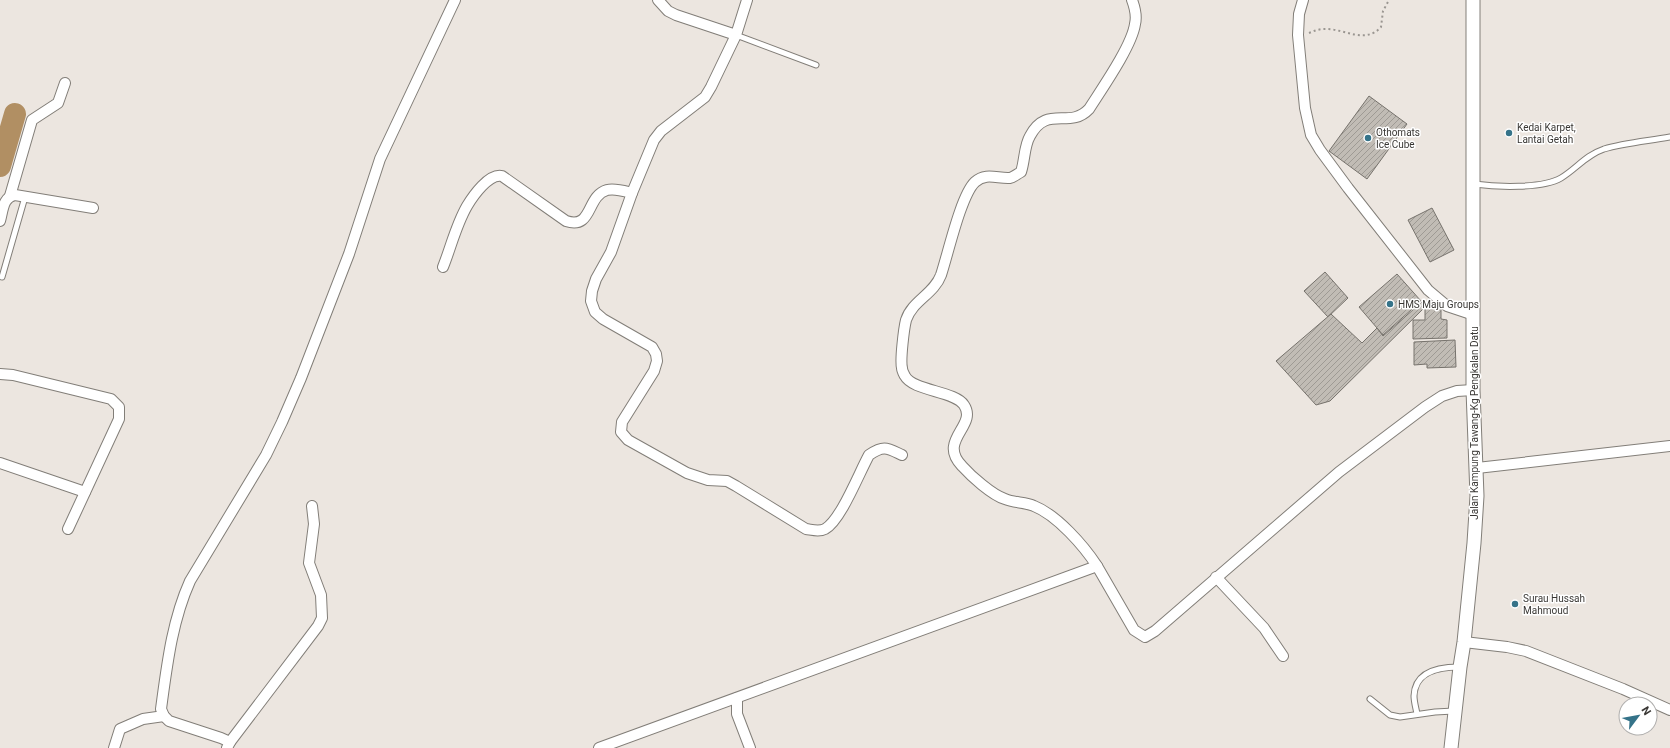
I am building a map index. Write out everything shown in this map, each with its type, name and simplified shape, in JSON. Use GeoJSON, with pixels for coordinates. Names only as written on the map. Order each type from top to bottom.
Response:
{"type":"FeatureCollection","features":[{"type":"Feature","properties":{"kind":"street"},"geometry":{"type":"LineString","coordinates":[[312,506],[314,524],[310,563],[320,595],[322,618],[318,626],[228,745],[221,738],[169,721],[164,716],[161,709],[170,644],[182,600],[190,581],[266,455],[282,422],[316,342],[349,254],[380,160],[456,0]]}},
{"type":"Feature","properties":{"kind":"street"},"geometry":{"type":"LineString","coordinates":[[658,0],[668,11],[676,15],[736,35]]}},
{"type":"Feature","properties":{"kind":"street"},"geometry":{"type":"LineString","coordinates":[[747,0],[736,35],[705,97],[661,130],[654,140],[632,193],[611,252],[596,279],[592,291],[590,301],[595,312],[603,319],[645,342],[652,347],[656,354],[654,371],[622,422],[621,432],[623,436],[687,473],[708,480],[727,481],[806,528],[816,531],[824,530],[836,518],[869,455],[879,448],[888,448],[902,455]]}},
{"type":"Feature","properties":{"kind":"street"},"geometry":{"type":"LineString","coordinates":[[1132,0],[1136,11],[1135,25],[1129,42],[1089,109],[1078,118],[1072,119],[1055,117],[1044,120],[1036,127],[1029,137],[1021,172],[1012,178],[988,176],[979,178],[974,183],[966,198],[957,222],[940,277],[934,288],[909,313],[906,322],[902,368],[906,379],[915,384],[954,398],[964,405],[967,414],[965,423],[956,436],[953,452],[962,466],[1003,498],[1035,506],[1046,512],[1073,535],[1087,550],[1134,630],[1144,637],[1155,631],[1339,472],[1425,407],[1442,396],[1457,391],[1473,390]]}},
{"type":"Feature","properties":{"kind":"street"},"geometry":{"type":"LineString","coordinates":[[1303,0],[1299,14],[1298,35],[1308,124],[1311,135],[1320,150],[1367,214],[1428,290],[1447,306],[1474,315]]}},
{"type":"Feature","properties":{"kind":"street","name":"Jalan Kampung Tawang-Kg Pengkalan Datu"},"geometry":{"type":"LineString","coordinates":[[1451,748],[1474,543],[1476,468],[1473,390],[1473,0]]}},
{"type":"Feature","properties":{"kind":"street"},"geometry":{"type":"LineString","coordinates":[[0,220],[4,198],[32,120],[58,103],[65,83]]}},
{"type":"Feature","properties":{"kind":"street"},"geometry":{"type":"LineString","coordinates":[[443,267],[467,206],[491,177],[497,175],[502,176],[566,221],[573,223],[581,222],[593,202],[602,192],[613,190],[632,193]]}},
{"type":"Feature","properties":{"kind":"street"},"geometry":{"type":"LineString","coordinates":[[4,198],[25,197],[93,208]]}},
{"type":"Feature","properties":{"kind":"street"},"geometry":{"type":"LineString","coordinates":[[0,374],[13,375],[111,399],[119,407],[119,419],[68,529]]}},
{"type":"Feature","properties":{"kind":"street"},"geometry":{"type":"LineString","coordinates":[[1476,468],[1670,446]]}},
{"type":"Feature","properties":{"kind":"street"},"geometry":{"type":"LineString","coordinates":[[0,463],[85,492]]}},
{"type":"Feature","properties":{"kind":"street"},"geometry":{"type":"LineString","coordinates":[[599,748],[1097,566]]}},
{"type":"Feature","properties":{"kind":"street"},"geometry":{"type":"LineString","coordinates":[[1216,577],[1264,628],[1282,656]]}},
{"type":"Feature","properties":{"kind":"street"},"geometry":{"type":"LineString","coordinates":[[1464,642],[1507,647],[1526,652],[1623,689],[1670,710]]}},
{"type":"Feature","properties":{"kind":"street"},"geometry":{"type":"LineString","coordinates":[[737,698],[738,714],[750,748]]}},
{"type":"Feature","properties":{"kind":"street"},"geometry":{"type":"LineString","coordinates":[[114,748],[120,729],[143,719],[164,716]]}},
{"type":"Feature","properties":{"kind":"lane"},"geometry":{"type":"LineString","coordinates":[[736,35],[816,65]]}},
{"type":"Feature","properties":{"kind":"lane"},"geometry":{"type":"LineString","coordinates":[[1473,184],[1498,187],[1553,182],[1562,178],[1589,156],[1604,149],[1670,137]]}},
{"type":"Feature","properties":{"kind":"lane"},"geometry":{"type":"LineString","coordinates":[[2,277],[25,197]]}},
{"type":"Feature","properties":{"kind":"lane"},"geometry":{"type":"LineString","coordinates":[[1417,714],[1414,697],[1415,687],[1421,678],[1437,668],[1460,667]]}},
{"type":"Feature","properties":{"kind":"lane"},"geometry":{"type":"LineString","coordinates":[[1370,699],[1390,715],[1400,717],[1455,711]]}},
{"type":"Feature","properties":{"kind":"path"},"geometry":{"type":"LineString","coordinates":[[1298,35],[1326,29],[1366,36],[1372,34],[1381,27],[1382,11],[1389,0]]}},
{"type":"Feature","properties":{"kind":"building","name":"Othomats Ice Cube"},"geometry":{"type":"Polygon","coordinates":[[[1369,96],[1407,124],[1367,179],[1329,151],[1369,96]]]}},
{"type":"Feature","properties":{"kind":"building"},"geometry":{"type":"Polygon","coordinates":[[[1432,208],[1454,250],[1430,262],[1408,220],[1432,208]]]}},
{"type":"Feature","properties":{"kind":"building"},"geometry":{"type":"Polygon","coordinates":[[[1325,272],[1348,298],[1328,317],[1304,291],[1325,272]]]}},
{"type":"Feature","properties":{"kind":"building","name":"HMS Maju Groups"},"geometry":{"type":"Polygon","coordinates":[[[1397,274],[1421,301],[1383,335],[1359,307],[1397,274]]]}},
{"type":"Feature","properties":{"kind":"building"},"geometry":{"type":"Polygon","coordinates":[[[1422,302],[1426,306],[1330,401],[1316,405],[1276,361],[1331,314],[1362,343],[1377,328],[1383,336],[1422,302]]]}},
{"type":"Feature","properties":{"kind":"building"},"geometry":{"type":"Polygon","coordinates":[[[1425,307],[1441,307],[1441,319],[1447,320],[1447,338],[1413,339],[1413,320],[1425,320],[1425,307]]]}},
{"type":"Feature","properties":{"kind":"building"},"geometry":{"type":"Polygon","coordinates":[[[1455,340],[1456,367],[1427,368],[1427,364],[1414,365],[1414,342],[1455,340]]]}},
{"type":"Feature","properties":{"kind":"waterway"},"geometry":{"type":"LineString","coordinates":[[0,166],[15,114]]}},
{"type":"Feature","properties":{"kind":"place","name":"Kedai Karpet, Lantai Getah"},"geometry":{"type":"Point","coordinates":[1509,133]}},
{"type":"Feature","properties":{"kind":"place","name":"Othomats Ice Cube"},"geometry":{"type":"Point","coordinates":[1368,138]}},
{"type":"Feature","properties":{"kind":"place","name":"HMS Maju Groups"},"geometry":{"type":"Point","coordinates":[1390,304]}},
{"type":"Feature","properties":{"kind":"place","name":"Surau Hussah Mahmoud"},"geometry":{"type":"Point","coordinates":[1515,604]}}]}
